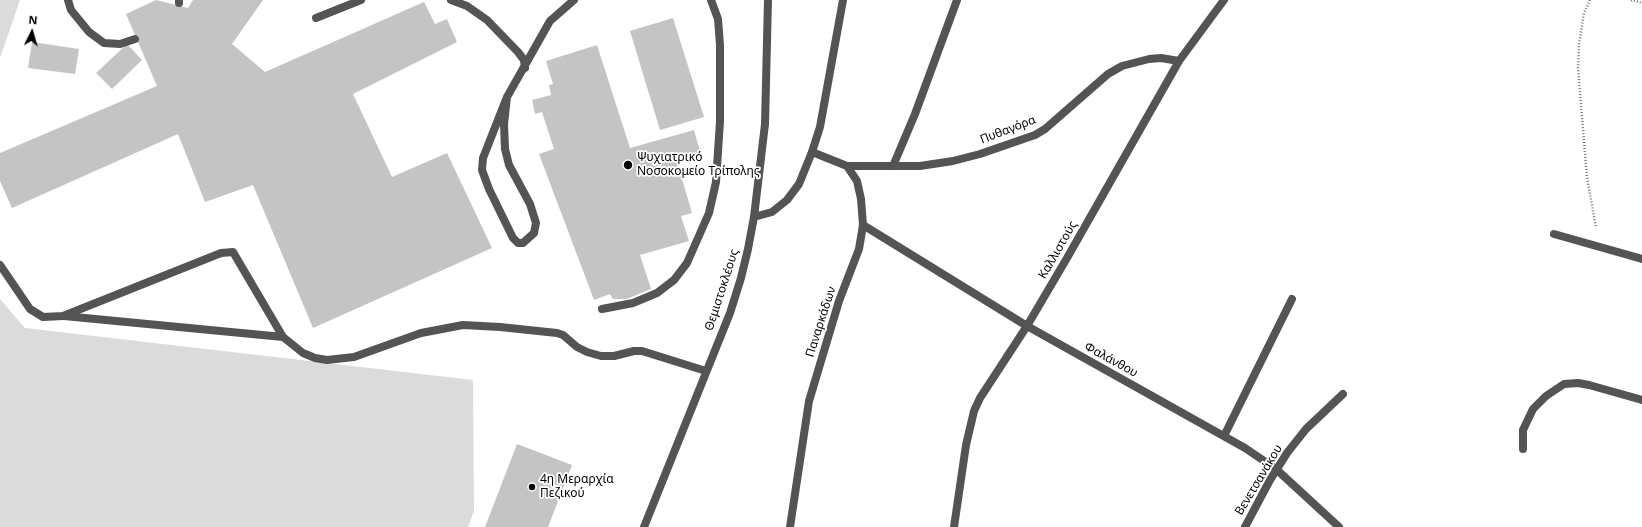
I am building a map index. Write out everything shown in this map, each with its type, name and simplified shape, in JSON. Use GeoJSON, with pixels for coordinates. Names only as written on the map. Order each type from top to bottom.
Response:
{"type":"FeatureCollection","features":[{"type":"Feature","properties":{"kind":"street"},"geometry":{"type":"LineString","coordinates":[[68,0],[71,10],[89,32],[104,43],[120,44],[134,38]]}},
{"type":"Feature","properties":{"kind":"street"},"geometry":{"type":"LineString","coordinates":[[451,0],[467,6],[487,20],[518,52],[524,60],[525,68]]}},
{"type":"Feature","properties":{"kind":"street"},"geometry":{"type":"LineString","coordinates":[[507,97],[504,124],[505,149],[509,165],[530,204],[536,223],[534,233],[523,243],[516,241],[511,235],[489,189],[482,170],[485,151],[507,97],[525,68],[550,21],[574,0]]}},
{"type":"Feature","properties":{"kind":"street"},"geometry":{"type":"LineString","coordinates":[[602,309],[633,303],[657,293],[674,280],[687,263],[709,213],[716,182],[720,121],[719,32],[718,19],[711,0]]}},
{"type":"Feature","properties":{"kind":"street","name":"Θεμιστοκλέους"},"geometry":{"type":"LineString","coordinates":[[644,527],[730,313],[748,250],[754,218],[765,124],[768,0]]}},
{"type":"Feature","properties":{"kind":"street"},"geometry":{"type":"LineString","coordinates":[[754,218],[772,212],[787,200],[799,184],[820,127],[843,0]]}},
{"type":"Feature","properties":{"kind":"street"},"geometry":{"type":"LineString","coordinates":[[893,166],[915,114],[957,0]]}},
{"type":"Feature","properties":{"kind":"street","name":"Καλλιστούς"},"geometry":{"type":"LineString","coordinates":[[954,527],[966,445],[974,411],[980,398],[1027,326],[1179,61],[1224,0]]}},
{"type":"Feature","properties":{"kind":"street"},"geometry":{"type":"LineString","coordinates":[[316,18],[357,1]]}},
{"type":"Feature","properties":{"kind":"street","name":"Πυθαγόρα"},"geometry":{"type":"LineString","coordinates":[[847,166],[920,166],[953,161],[980,154],[1036,135],[1054,123],[1105,77],[1119,68],[1149,59],[1161,58],[1179,61]]}},
{"type":"Feature","properties":{"kind":"street"},"geometry":{"type":"LineString","coordinates":[[812,152],[847,166]]}},
{"type":"Feature","properties":{"kind":"street","name":"Παναρκάδων"},"geometry":{"type":"LineString","coordinates":[[790,527],[810,401],[839,301],[859,249],[863,225],[861,199],[856,180],[847,166]]}},
{"type":"Feature","properties":{"kind":"street","name":"Φαλάνθου"},"geometry":{"type":"LineString","coordinates":[[863,225],[1027,326],[1245,448],[1276,469],[1339,527]]}},
{"type":"Feature","properties":{"kind":"street"},"geometry":{"type":"LineString","coordinates":[[1554,234],[1642,259]]}},
{"type":"Feature","properties":{"kind":"street"},"geometry":{"type":"LineString","coordinates":[[63,316],[221,253],[233,252],[283,337],[303,353],[315,358],[327,360],[354,357],[421,333],[463,325],[557,333],[587,352],[601,356],[614,356],[634,351],[642,351],[706,371]]}},
{"type":"Feature","properties":{"kind":"street"},"geometry":{"type":"LineString","coordinates":[[0,265],[30,309],[43,317],[63,316],[283,337]]}},
{"type":"Feature","properties":{"kind":"street"},"geometry":{"type":"LineString","coordinates":[[1224,436],[1292,299]]}},
{"type":"Feature","properties":{"kind":"street"},"geometry":{"type":"LineString","coordinates":[[1523,449],[1523,430],[1533,409],[1546,396],[1564,384],[1578,383],[1590,385],[1642,400]]}},
{"type":"Feature","properties":{"kind":"street","name":"Βενετσανάκου"},"geometry":{"type":"LineString","coordinates":[[1245,527],[1276,469],[1306,429],[1343,394]]}},
{"type":"Feature","properties":{"kind":"path"},"geometry":{"type":"LineString","coordinates":[[1590,0],[1584,13],[1579,44],[1578,68],[1587,177],[1594,221],[1602,248]]}},
{"type":"Feature","properties":{"kind":"path"},"geometry":{"type":"LineString","coordinates":[[1631,0],[1642,3]]}},
{"type":"Feature","properties":{"kind":"shaded area"},"geometry":{"type":"Polygon","coordinates":[[[0,0],[20,0],[0,58],[0,0]]]}},
{"type":"Feature","properties":{"kind":"shaded area"},"geometry":{"type":"Polygon","coordinates":[[[0,299],[25,328],[473,380],[474,511],[468,527],[0,527],[0,299]]]}},
{"type":"Feature","properties":{"kind":"building"},"geometry":{"type":"Polygon","coordinates":[[[156,0],[188,8],[193,0],[263,0],[232,44],[265,72],[424,2],[435,24],[447,19],[457,42],[353,94],[392,177],[447,153],[492,248],[313,328],[253,185],[205,202],[178,134],[12,208],[0,181],[0,153],[157,86],[126,14],[156,0]]]}},
{"type":"Feature","properties":{"kind":"building"},"geometry":{"type":"Polygon","coordinates":[[[673,18],[704,117],[660,130],[630,31],[673,18]]]}},
{"type":"Feature","properties":{"kind":"building"},"geometry":{"type":"Polygon","coordinates":[[[32,42],[79,49],[75,74],[28,68],[32,42]]]}},
{"type":"Feature","properties":{"kind":"building"},"geometry":{"type":"Polygon","coordinates":[[[127,44],[142,60],[112,89],[96,73],[127,44]]]}},
{"type":"Feature","properties":{"kind":"building"},"geometry":{"type":"Polygon","coordinates":[[[597,45],[630,148],[694,130],[701,155],[677,162],[692,213],[681,216],[689,241],[640,255],[651,289],[627,299],[613,299],[610,294],[594,300],[539,154],[554,149],[542,112],[535,114],[532,100],[551,95],[549,85],[553,84],[546,61],[597,45]]]}},
{"type":"Feature","properties":{"kind":"building","name":"4η Μεραρχία Πεζικού"},"geometry":{"type":"Polygon","coordinates":[[[517,444],[572,465],[548,527],[485,527],[517,444]]]}},
{"type":"Feature","properties":{"kind":"place","name":"Ψυχιατρικό Νοσοκομείο Τρίπολης"},"geometry":{"type":"Point","coordinates":[628,165]}},
{"type":"Feature","properties":{"kind":"place","name":"4η Μεραρχία Πεζικού"},"geometry":{"type":"Point","coordinates":[532,487]}}]}
